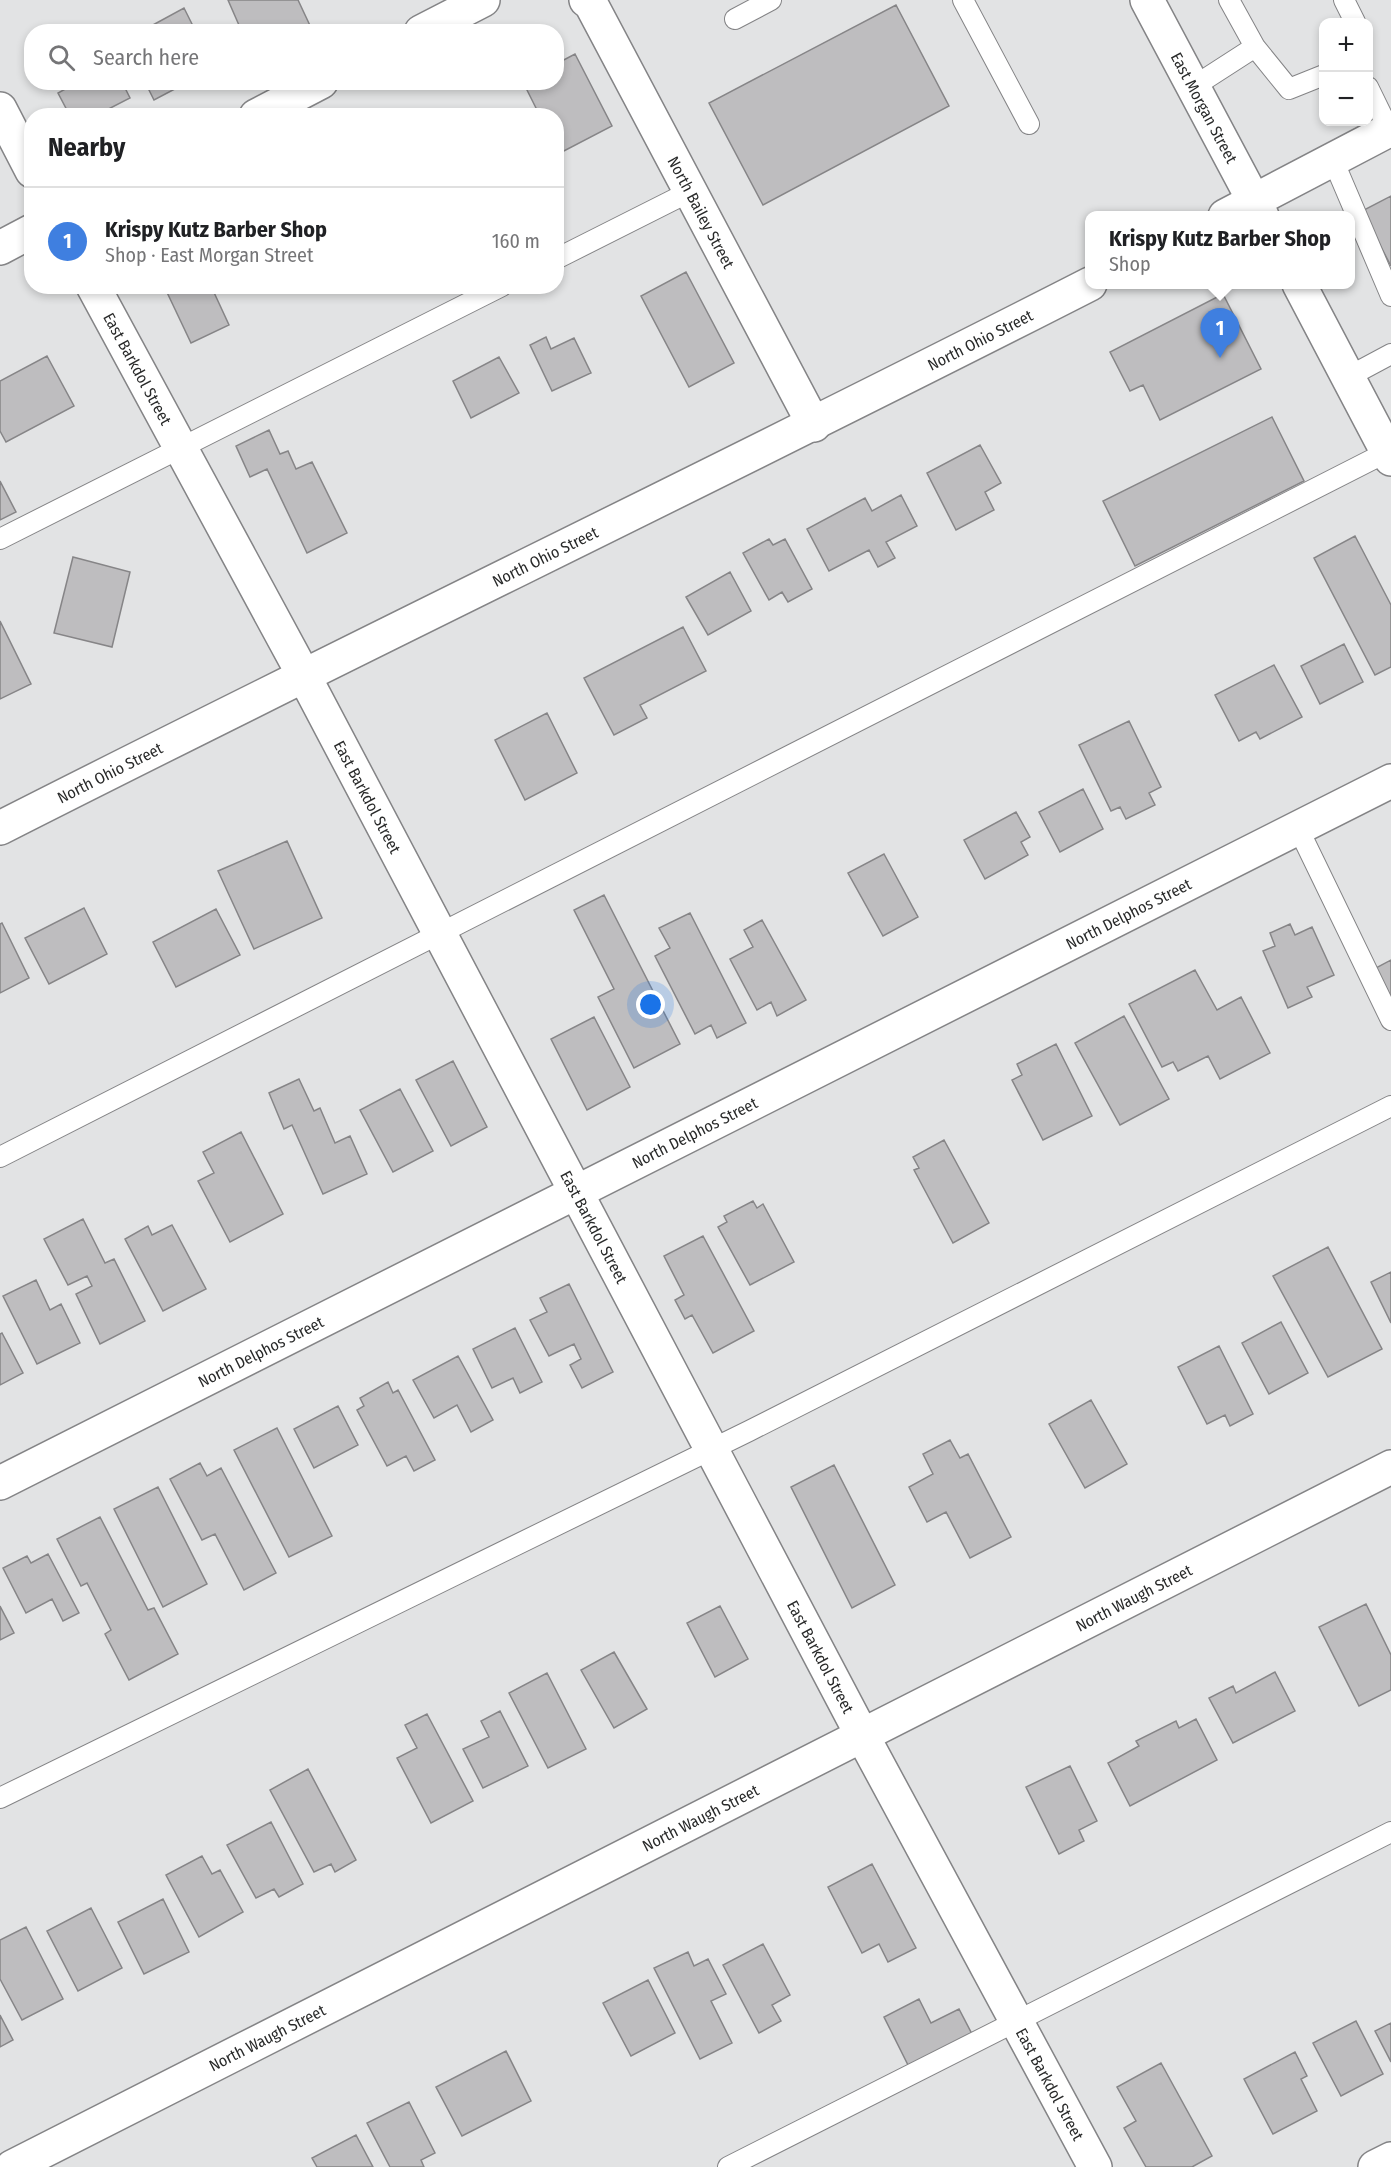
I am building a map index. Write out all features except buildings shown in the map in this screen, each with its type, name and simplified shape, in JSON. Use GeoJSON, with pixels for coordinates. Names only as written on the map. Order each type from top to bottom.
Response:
{"type":"FeatureCollection","features":[{"type":"Feature","properties":{"kind":"street"},"geometry":{"type":"LineString","coordinates":[[436,24],[483,0]]}},
{"type":"Feature","properties":{"kind":"street","name":"North Bailey Street"},"geometry":{"type":"LineString","coordinates":[[586,0],[591,4],[814,425]]}},
{"type":"Feature","properties":{"kind":"street","name":"East Morgan Street"},"geometry":{"type":"LineString","coordinates":[[1147,0],[1258,208]]}},
{"type":"Feature","properties":{"kind":"street"},"geometry":{"type":"LineString","coordinates":[[271,108],[306,90]]}},
{"type":"Feature","properties":{"kind":"street"},"geometry":{"type":"LineString","coordinates":[[0,109],[24,156]]}},
{"type":"Feature","properties":{"kind":"street"},"geometry":{"type":"LineString","coordinates":[[1258,208],[1333,160],[1390,130]]}},
{"type":"Feature","properties":{"kind":"street"},"geometry":{"type":"LineString","coordinates":[[0,248],[24,235]]}},
{"type":"Feature","properties":{"kind":"street","name":"North Ohio Street"},"geometry":{"type":"LineString","coordinates":[[0,828],[303,674],[814,425],[1085,288]]}},
{"type":"Feature","properties":{"kind":"street"},"geometry":{"type":"LineString","coordinates":[[1301,289],[1389,455]]}},
{"type":"Feature","properties":{"kind":"street","name":"East Barkdol Street"},"geometry":{"type":"LineString","coordinates":[[97,294],[441,933],[861,1735],[1095,2167]]}},
{"type":"Feature","properties":{"kind":"street","name":"North Delphos Street"},"geometry":{"type":"LineString","coordinates":[[0,1483],[576,1190],[1391,781]]}},
{"type":"Feature","properties":{"kind":"street","name":"North Waugh Street"},"geometry":{"type":"LineString","coordinates":[[12,2167],[1391,1467]]}},
{"type":"Feature","properties":{"kind":"street"},"geometry":{"type":"LineString","coordinates":[[1375,2167],[1391,2159]]}},
{"type":"Feature","properties":{"kind":"lane"},"geometry":{"type":"LineString","coordinates":[[735,19],[771,0]]}},
{"type":"Feature","properties":{"kind":"lane"},"geometry":{"type":"LineString","coordinates":[[963,0],[1029,124]]}},
{"type":"Feature","properties":{"kind":"lane"},"geometry":{"type":"LineString","coordinates":[[1229,0],[1255,46],[1289,89],[1319,77]]}},
{"type":"Feature","properties":{"kind":"lane"},"geometry":{"type":"LineString","coordinates":[[1344,0],[1353,18]]}},
{"type":"Feature","properties":{"kind":"lane"},"geometry":{"type":"LineString","coordinates":[[1193,87],[1255,46]]}},
{"type":"Feature","properties":{"kind":"lane"},"geometry":{"type":"LineString","coordinates":[[1373,97],[1390,130]]}},
{"type":"Feature","properties":{"kind":"lane"},"geometry":{"type":"LineString","coordinates":[[1333,160],[1355,211]]}},
{"type":"Feature","properties":{"kind":"lane"},"geometry":{"type":"LineString","coordinates":[[564,255],[691,191]]}},
{"type":"Feature","properties":{"kind":"lane"},"geometry":{"type":"LineString","coordinates":[[1355,212],[1391,296]]}},
{"type":"Feature","properties":{"kind":"lane"},"geometry":{"type":"LineString","coordinates":[[0,539],[486,294]]}},
{"type":"Feature","properties":{"kind":"lane"},"geometry":{"type":"LineString","coordinates":[[1348,377],[1391,354]]}},
{"type":"Feature","properties":{"kind":"lane"},"geometry":{"type":"LineString","coordinates":[[0,1157],[1389,455]]}},
{"type":"Feature","properties":{"kind":"lane"},"geometry":{"type":"LineString","coordinates":[[1298,828],[1391,1020]]}},
{"type":"Feature","properties":{"kind":"lane"},"geometry":{"type":"LineString","coordinates":[[0,1798],[711,1448],[1391,1106]]}},
{"type":"Feature","properties":{"kind":"lane"},"geometry":{"type":"LineString","coordinates":[[728,2167],[1391,1832]]}},
{"type":"Feature","properties":{"kind":"place","name":"Krispy Kutz Barber Shop"},"geometry":{"type":"Point","coordinates":[1220,358]}}]}
